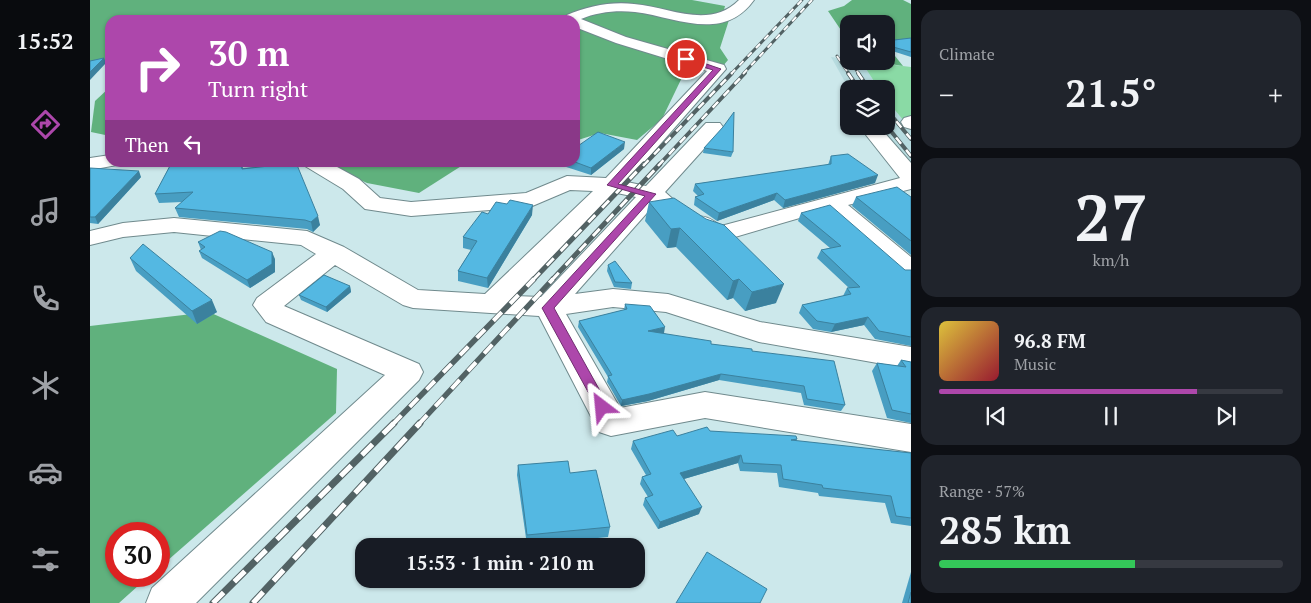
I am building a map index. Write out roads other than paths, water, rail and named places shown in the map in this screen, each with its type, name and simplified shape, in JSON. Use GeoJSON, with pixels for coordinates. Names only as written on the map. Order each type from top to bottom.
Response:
{"type":"FeatureCollection","features":[{"type":"Feature","properties":{"kind":"street"},"geometry":{"type":"LineString","coordinates":[[577,15],[628,7],[678,18],[715,19],[728,16],[747,0]]}},
{"type":"Feature","properties":{"kind":"street"},"geometry":{"type":"LineString","coordinates":[[491,304],[612,185],[718,69],[621,40],[580,23]]}},
{"type":"Feature","properties":{"kind":"street"},"geometry":{"type":"LineString","coordinates":[[548,308],[713,128]]}},
{"type":"Feature","properties":{"kind":"street"},"geometry":{"type":"LineString","coordinates":[[876,135],[911,177]]}},
{"type":"Feature","properties":{"kind":"street"},"geometry":{"type":"LineString","coordinates":[[90,164],[105,162]]}},
{"type":"Feature","properties":{"kind":"street"},"geometry":{"type":"LineString","coordinates":[[321,167],[351,184],[373,204],[411,209],[530,200],[567,183],[612,185],[652,194],[681,209],[718,235],[831,202],[911,182]]}},
{"type":"Feature","properties":{"kind":"street"},"geometry":{"type":"LineString","coordinates":[[831,202],[911,270]]}},
{"type":"Feature","properties":{"kind":"street"},"geometry":{"type":"LineString","coordinates":[[90,238],[122,230],[174,225],[307,238],[335,252],[394,290],[413,299],[548,308],[613,298],[668,303],[759,332],[911,358]]}},
{"type":"Feature","properties":{"kind":"street"},"geometry":{"type":"LineString","coordinates":[[167,603],[408,372],[276,316],[268,305],[335,252]]}},
{"type":"Feature","properties":{"kind":"street"},"geometry":{"type":"LineString","coordinates":[[548,308],[611,423],[705,405],[911,438]]}},
{"type":"Feature","properties":{"kind":"railway"},"geometry":{"type":"LineString","coordinates":[[731,74],[802,0]]}},
{"type":"Feature","properties":{"kind":"railway"},"geometry":{"type":"LineString","coordinates":[[743,74],[812,0]]}},
{"type":"Feature","properties":{"kind":"railway"},"geometry":{"type":"LineString","coordinates":[[837,56],[849,74]]}},
{"type":"Feature","properties":{"kind":"railway"},"geometry":{"type":"LineString","coordinates":[[856,70],[859,74]]}},
{"type":"Feature","properties":{"kind":"railway"},"geometry":{"type":"LineString","coordinates":[[643,166],[732,73]]}},
{"type":"Feature","properties":{"kind":"railway"},"geometry":{"type":"LineString","coordinates":[[658,166],[745,73]]}},
{"type":"Feature","properties":{"kind":"railway"},"geometry":{"type":"LineString","coordinates":[[848,73],[853,80]]}},
{"type":"Feature","properties":{"kind":"railway"},"geometry":{"type":"LineString","coordinates":[[858,73],[863,80]]}},
{"type":"Feature","properties":{"kind":"railway"},"geometry":{"type":"LineString","coordinates":[[895,120],[911,139]]}},
{"type":"Feature","properties":{"kind":"railway"},"geometry":{"type":"LineString","coordinates":[[894,135],[911,156]]}},
{"type":"Feature","properties":{"kind":"railway"},"geometry":{"type":"LineString","coordinates":[[533,280],[644,164]]}},
{"type":"Feature","properties":{"kind":"railway"},"geometry":{"type":"LineString","coordinates":[[552,280],[660,164]]}},
{"type":"Feature","properties":{"kind":"railway"},"geometry":{"type":"LineString","coordinates":[[393,424],[534,279]]}},
{"type":"Feature","properties":{"kind":"railway"},"geometry":{"type":"LineString","coordinates":[[419,424],[553,279]]}},
{"type":"Feature","properties":{"kind":"railway"},"geometry":{"type":"LineString","coordinates":[[253,603],[420,423]]}},
{"type":"Feature","properties":{"kind":"railway"},"geometry":{"type":"LineString","coordinates":[[213,603],[393,424]]}}]}
